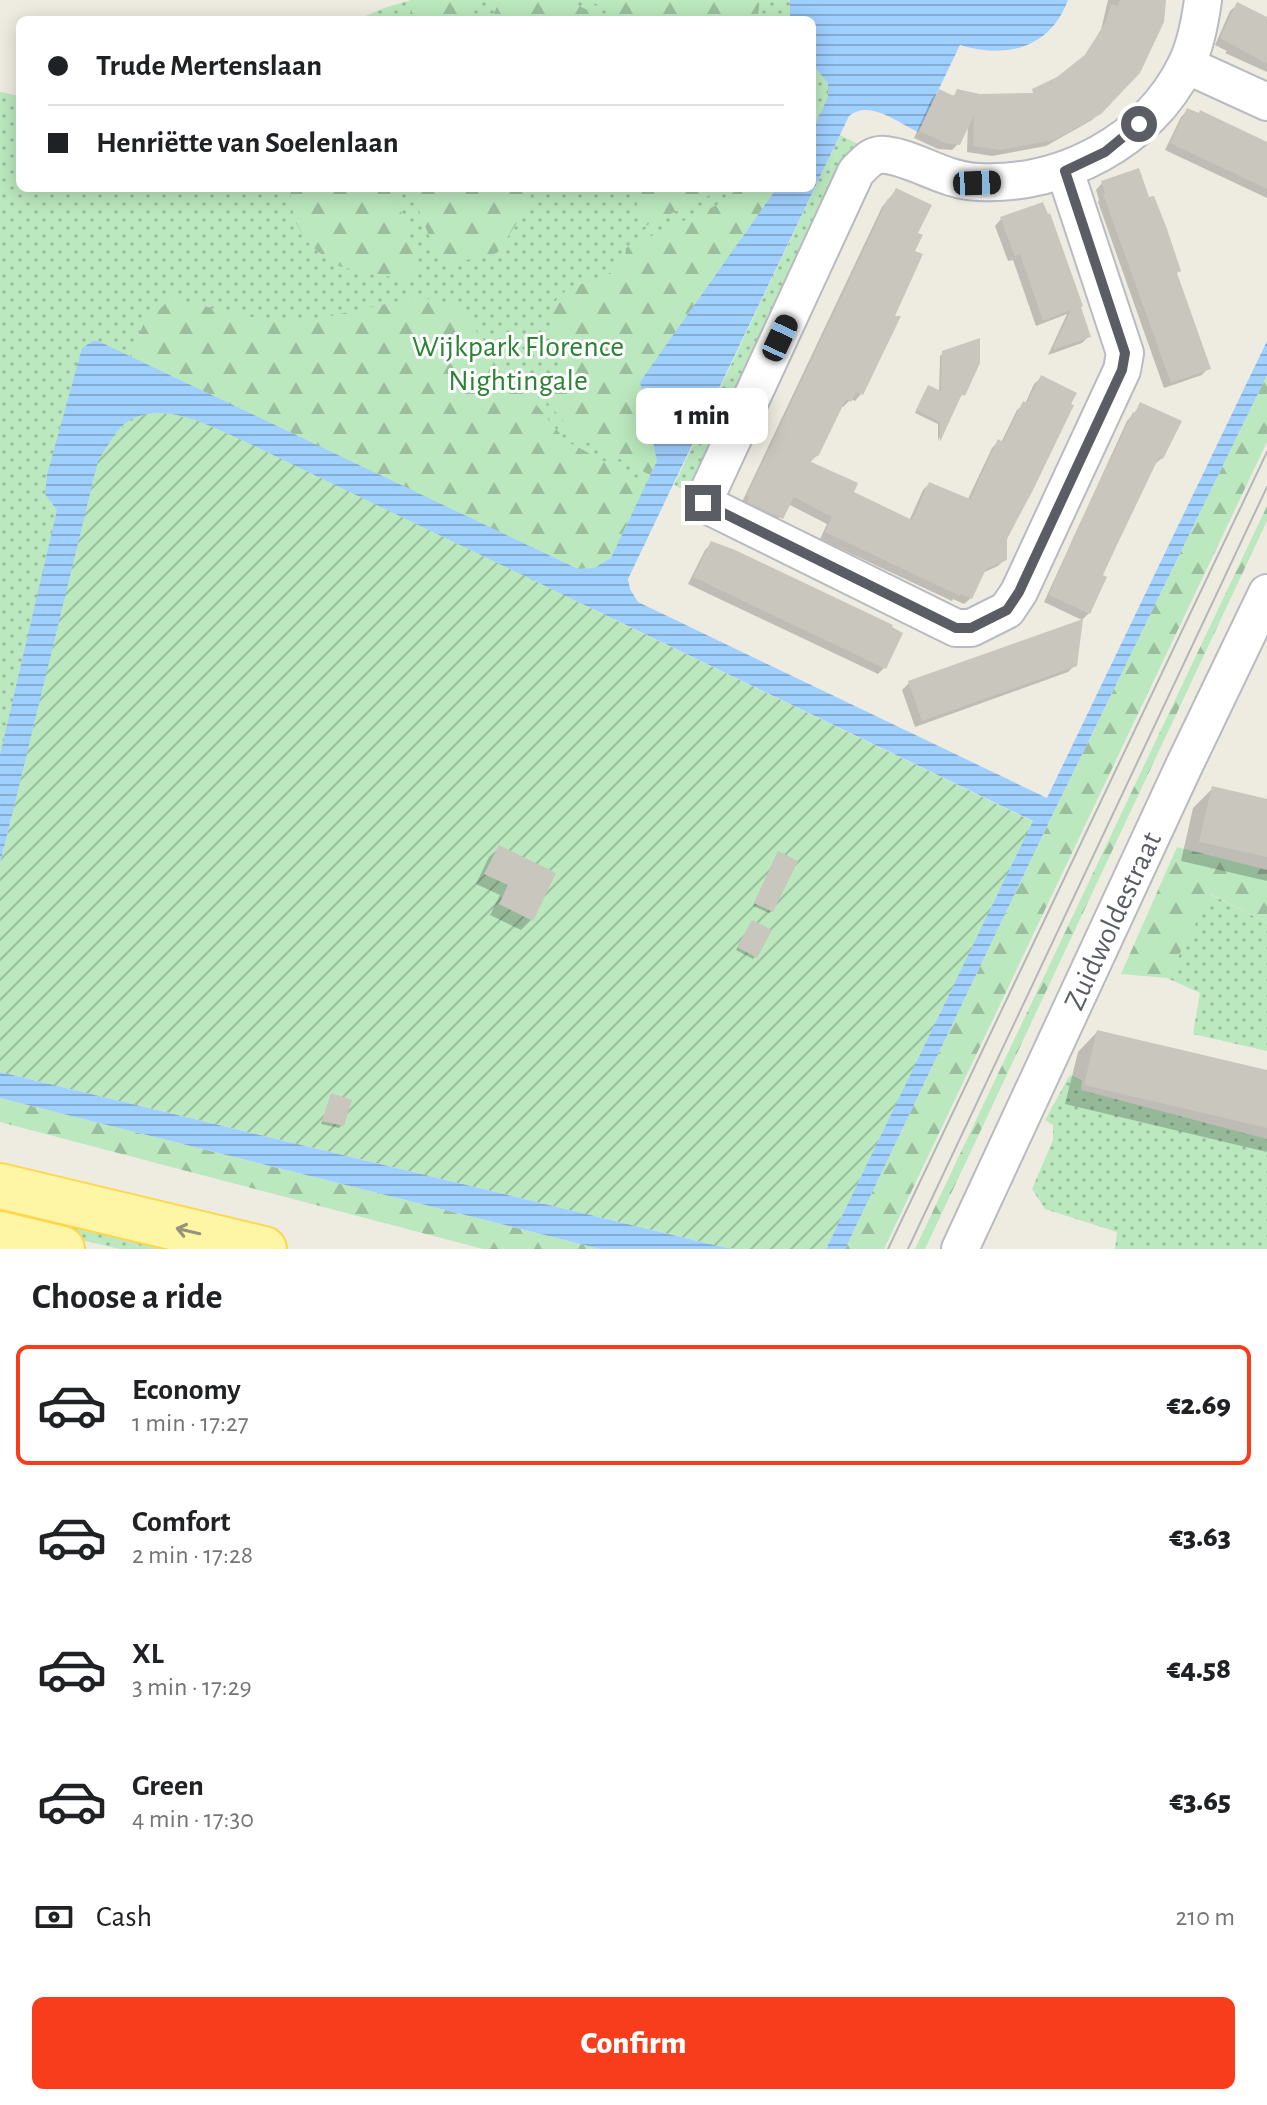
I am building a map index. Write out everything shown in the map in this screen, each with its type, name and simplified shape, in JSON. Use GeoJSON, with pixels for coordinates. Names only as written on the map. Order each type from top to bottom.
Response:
{"type":"FeatureCollection","features":[{"type":"Feature","properties":{"kind":"main road"},"geometry":{"type":"LineString","coordinates":[[0,1186],[264,1249]]}},
{"type":"Feature","properties":{"kind":"main road"},"geometry":{"type":"LineString","coordinates":[[0,1234],[62,1249]]}},
{"type":"Feature","properties":{"kind":"street"},"geometry":{"type":"LineString","coordinates":[[1065,171],[1125,353],[1122,370],[1019,592],[1007,610],[971,628],[956,628],[703,503],[856,172],[871,157],[884,154],[940,175],[977,183],[1016,181],[1065,171],[1105,152],[1165,98],[1186,65],[1200,23],[1203,0]]}},
{"type":"Feature","properties":{"kind":"street"},"geometry":{"type":"LineString","coordinates":[[1186,65],[1267,102]]}},
{"type":"Feature","properties":{"kind":"street","name":"Zuidwoldestraat"},"geometry":{"type":"LineString","coordinates":[[960,1249],[1267,593]]}},
{"type":"Feature","properties":{"kind":"green space"},"geometry":{"type":"Polygon","coordinates":[[[411,0],[830,0],[872,27],[816,146],[816,16],[366,16],[411,0]]]}},
{"type":"Feature","properties":{"kind":"green space"},"geometry":{"type":"Polygon","coordinates":[[[419,0],[476,0],[466,16],[409,16],[419,0]]]}},
{"type":"Feature","properties":{"kind":"green space"},"geometry":{"type":"Polygon","coordinates":[[[500,0],[567,0],[600,16],[493,16],[500,0]]]}},
{"type":"Feature","properties":{"kind":"green space"},"geometry":{"type":"Polygon","coordinates":[[[588,0],[760,0],[758,16],[621,16],[588,0]]]}},
{"type":"Feature","properties":{"kind":"green space","name":"Wijkpark Florence Nightingale"},"geometry":{"type":"Polygon","coordinates":[[[0,92],[16,95],[16,192],[794,192],[602,598],[0,820],[0,92]]]}},
{"type":"Feature","properties":{"kind":"green space"},"geometry":{"type":"Polygon","coordinates":[[[840,135],[858,144],[692,494],[674,485],[813,192],[816,192],[816,186],[840,135]]]}},
{"type":"Feature","properties":{"kind":"green space"},"geometry":{"type":"Polygon","coordinates":[[[290,192],[393,192],[422,270],[404,278],[368,274],[335,265],[310,245],[294,220],[290,192]]]}},
{"type":"Feature","properties":{"kind":"green space"},"geometry":{"type":"Polygon","coordinates":[[[412,192],[532,192],[522,215],[497,253],[441,266],[412,192]]]}},
{"type":"Feature","properties":{"kind":"green space"},"geometry":{"type":"Polygon","coordinates":[[[636,192],[714,192],[710,195],[639,229],[636,192]]]}},
{"type":"Feature","properties":{"kind":"green space"},"geometry":{"type":"Polygon","coordinates":[[[734,192],[774,192],[640,382],[658,461],[650,475],[577,437],[540,394],[554,376],[560,361],[559,348],[549,321],[550,314],[559,297],[568,289],[602,278],[625,260],[626,248],[719,204],[734,192]]]}},
{"type":"Feature","properties":{"kind":"green space"},"geometry":{"type":"Polygon","coordinates":[[[418,297],[455,305],[566,441],[646,483],[611,558],[594,568],[578,569],[131,357],[143,325],[171,298],[249,317],[312,320],[418,297]]]}},
{"type":"Feature","properties":{"kind":"green space"},"geometry":{"type":"Polygon","coordinates":[[[1267,375],[1267,442],[884,1249],[845,1249],[1050,820],[1267,375]]]}},
{"type":"Feature","properties":{"kind":"green space"},"geometry":{"type":"Polygon","coordinates":[[[157,412],[196,420],[242,440],[1034,822],[826,1249],[735,1249],[718,1246],[0,1072],[0,864],[97,461],[129,422],[157,412]]]}},
{"type":"Feature","properties":{"kind":"green space"},"geometry":{"type":"Polygon","coordinates":[[[1267,506],[1267,521],[925,1249],[915,1249],[1267,506]]]}},
{"type":"Feature","properties":{"kind":"green space"},"geometry":{"type":"Polygon","coordinates":[[[1177,847],[1267,870],[1267,923],[1211,894],[1167,978],[1121,974],[1177,847]]]}},
{"type":"Feature","properties":{"kind":"green space"},"geometry":{"type":"Polygon","coordinates":[[[1210,894],[1267,923],[1267,1051],[1193,1034],[1200,993],[1167,978],[1210,894]]]}},
{"type":"Feature","properties":{"kind":"green space"},"geometry":{"type":"Polygon","coordinates":[[[1070,1075],[1082,1080],[1081,1090],[1267,1139],[1267,1249],[1115,1249],[1117,1232],[1045,1209],[1032,1189],[1053,1140],[1053,1125],[1045,1120],[1070,1075]]]}},
{"type":"Feature","properties":{"kind":"green space"},"geometry":{"type":"Polygon","coordinates":[[[0,1098],[600,1249],[483,1249],[0,1122],[0,1098]]]}},
{"type":"Feature","properties":{"kind":"green space"},"geometry":{"type":"Polygon","coordinates":[[[0,1201],[203,1249],[120,1249],[0,1221],[0,1201]]]}},
{"type":"Feature","properties":{"kind":"water"},"geometry":{"type":"Polygon","coordinates":[[[790,0],[1068,0],[1050,30],[1024,46],[993,51],[960,45],[918,132],[874,111],[857,111],[849,116],[816,185],[816,123],[828,97],[828,83],[816,69],[816,16],[790,16],[790,0]]]}},
{"type":"Feature","properties":{"kind":"water"},"geometry":{"type":"Polygon","coordinates":[[[774,192],[813,192],[628,579],[630,589],[638,602],[1047,798],[1267,341],[1267,375],[845,1249],[826,1249],[1033,821],[242,440],[182,416],[151,413],[123,425],[98,461],[0,864],[0,755],[57,510],[45,494],[47,475],[82,348],[98,341],[578,569],[594,568],[611,558],[657,461],[640,382],[774,192]]]}},
{"type":"Feature","properties":{"kind":"water"},"geometry":{"type":"Polygon","coordinates":[[[0,1072],[735,1249],[600,1249],[0,1098],[0,1072]]]}},
{"type":"Feature","properties":{"kind":"building"},"geometry":{"type":"Polygon","coordinates":[[[1120,0],[1166,0],[1164,22],[1140,73],[1101,114],[1054,140],[1000,150],[973,146],[974,115],[960,145],[945,143],[919,131],[939,89],[954,96],[957,89],[980,94],[1033,93],[1032,89],[1057,77],[1086,54],[1106,21],[1111,4],[1118,6],[1120,0]]]}},
{"type":"Feature","properties":{"kind":"building"},"geometry":{"type":"Polygon","coordinates":[[[1237,2],[1267,17],[1267,64],[1220,38],[1237,2]]]}},
{"type":"Feature","properties":{"kind":"building"},"geometry":{"type":"Polygon","coordinates":[[[1187,108],[1199,113],[1200,110],[1267,142],[1267,189],[1170,143],[1187,108]]]}},
{"type":"Feature","properties":{"kind":"building"},"geometry":{"type":"Polygon","coordinates":[[[1139,168],[1149,197],[1154,196],[1167,229],[1181,271],[1177,273],[1211,369],[1171,383],[1101,181],[1139,168]]]}},
{"type":"Feature","properties":{"kind":"building"},"geometry":{"type":"Polygon","coordinates":[[[896,188],[932,205],[918,233],[923,235],[915,251],[923,254],[895,316],[901,316],[863,395],[856,392],[851,402],[846,399],[819,455],[809,461],[858,483],[854,492],[912,520],[929,482],[970,499],[998,439],[1003,442],[1023,401],[1027,403],[1041,375],[1077,393],[1071,404],[1074,405],[1007,539],[1007,560],[986,569],[972,599],[825,532],[832,517],[794,497],[783,519],[747,502],[750,497],[747,495],[888,198],[896,188]]]}},
{"type":"Feature","properties":{"kind":"building"},"geometry":{"type":"Polygon","coordinates":[[[1043,202],[1050,213],[1091,337],[1052,350],[1071,310],[1043,321],[1020,254],[1015,256],[1000,217],[1043,202]]]}},
{"type":"Feature","properties":{"kind":"building"},"geometry":{"type":"Polygon","coordinates":[[[980,338],[980,363],[940,442],[940,422],[916,410],[928,385],[941,391],[942,351],[980,338]]]}},
{"type":"Feature","properties":{"kind":"building"},"geometry":{"type":"Polygon","coordinates":[[[1140,402],[1182,421],[1163,459],[1159,457],[1116,547],[1103,575],[1107,577],[1090,614],[1049,595],[1072,540],[1140,402]]]}},
{"type":"Feature","properties":{"kind":"building"},"geometry":{"type":"Polygon","coordinates":[[[711,541],[893,625],[903,633],[886,669],[693,577],[711,541]]]}},
{"type":"Feature","properties":{"kind":"building"},"geometry":{"type":"Polygon","coordinates":[[[1083,619],[1077,666],[922,721],[908,681],[1083,619]]]}},
{"type":"Feature","properties":{"kind":"building"},"geometry":{"type":"Polygon","coordinates":[[[1212,786],[1267,799],[1267,857],[1199,842],[1212,786]]]}},
{"type":"Feature","properties":{"kind":"building"},"geometry":{"type":"Polygon","coordinates":[[[499,845],[556,873],[533,921],[499,904],[508,885],[484,874],[499,845]]]}},
{"type":"Feature","properties":{"kind":"building"},"geometry":{"type":"Polygon","coordinates":[[[778,851],[798,861],[773,912],[754,903],[778,851]]]}},
{"type":"Feature","properties":{"kind":"building"},"geometry":{"type":"Polygon","coordinates":[[[752,920],[772,930],[757,958],[737,947],[752,920]]]}},
{"type":"Feature","properties":{"kind":"building"},"geometry":{"type":"Polygon","coordinates":[[[1097,1030],[1267,1070],[1267,1128],[1084,1085],[1097,1030]]]}},
{"type":"Feature","properties":{"kind":"building"},"geometry":{"type":"Polygon","coordinates":[[[331,1093],[352,1100],[344,1126],[322,1121],[331,1093]]]}},
{"type":"Feature","properties":{"kind":"tram line"},"geometry":{"type":"LineString","coordinates":[[888,1249],[1267,452]]}},
{"type":"Feature","properties":{"kind":"tram line"},"geometry":{"type":"LineString","coordinates":[[908,1249],[1267,487]]}},
{"type":"Feature","properties":{"kind":"route"},"geometry":{"type":"LineString","coordinates":[[703,503],[956,628],[971,628],[1007,610],[1019,592],[1122,370],[1125,353],[1065,171],[1105,152],[1139,124]]}}]}
